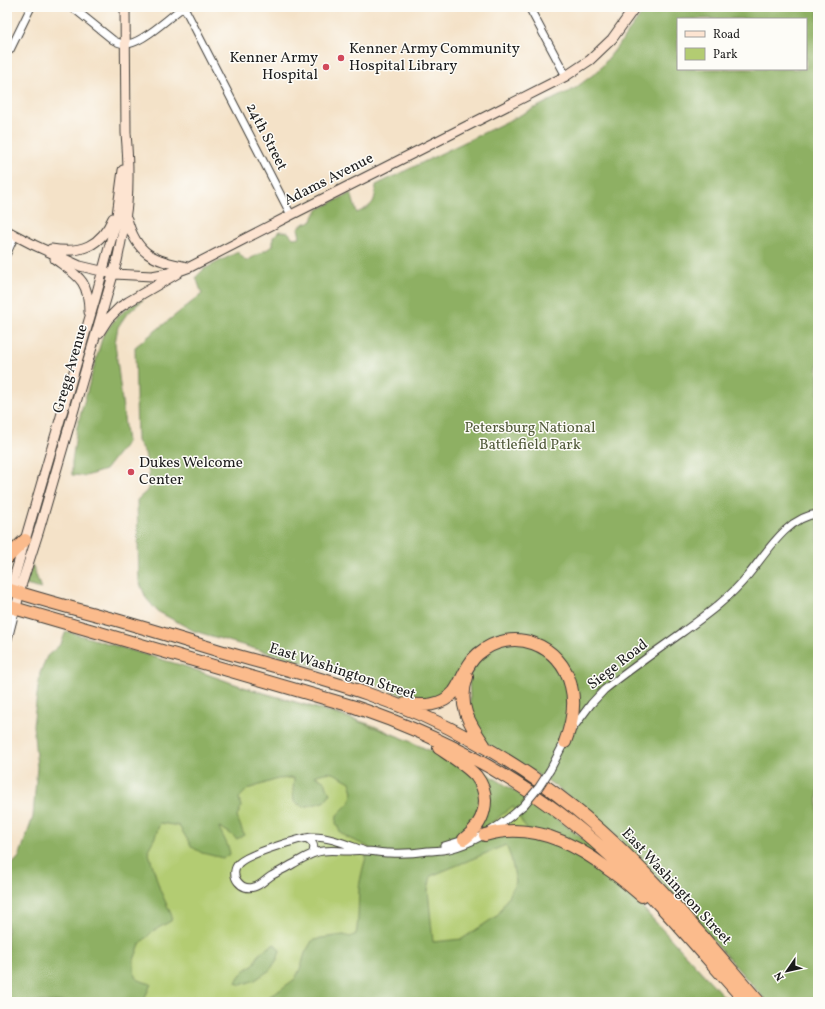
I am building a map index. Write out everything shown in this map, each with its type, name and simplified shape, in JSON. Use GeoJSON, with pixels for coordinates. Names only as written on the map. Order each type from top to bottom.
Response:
{"type":"FeatureCollection","features":[{"type":"Feature","properties":{"kind":"highway"},"geometry":{"type":"LineString","coordinates":[[7,558],[25,540]]}},
{"type":"Feature","properties":{"kind":"highway","name":"East Washington Street"},"geometry":{"type":"LineString","coordinates":[[11,593],[110,618],[370,695],[412,711],[486,748],[555,793],[620,848],[662,891],[759,1002]]}},
{"type":"Feature","properties":{"kind":"highway","name":"East Washington Street"},"geometry":{"type":"LineString","coordinates":[[12,607],[327,698],[428,735],[471,757],[504,776],[552,808],[611,856],[675,922],[746,1002]]}},
{"type":"Feature","properties":{"kind":"highway"},"geometry":{"type":"LineString","coordinates":[[390,702],[420,706],[441,702],[451,696],[468,666],[482,651],[494,644],[508,640],[521,640],[541,646],[551,653],[562,664],[569,677],[573,693],[573,713],[571,724],[562,741]]}},
{"type":"Feature","properties":{"kind":"highway"},"geometry":{"type":"LineString","coordinates":[[486,748],[471,725],[466,714],[463,696],[465,682],[474,665],[481,657],[494,649],[507,645],[522,645],[536,648],[551,659],[562,672],[567,685],[569,714],[562,741]]}},
{"type":"Feature","properties":{"kind":"highway"},"geometry":{"type":"LineString","coordinates":[[398,723],[456,760],[470,771],[480,782],[484,795],[484,812],[475,830],[464,839]]}},
{"type":"Feature","properties":{"kind":"highway"},"geometry":{"type":"LineString","coordinates":[[484,835],[500,831],[521,831],[544,835],[564,842],[609,869],[675,922]]}},
{"type":"Feature","properties":{"kind":"street"},"geometry":{"type":"LineString","coordinates":[[10,50],[31,7]]}},
{"type":"Feature","properties":{"kind":"street"},"geometry":{"type":"LineString","coordinates":[[70,7],[113,40],[126,44],[141,39],[183,7]]}},
{"type":"Feature","properties":{"kind":"street","name":"Gregg Avenue"},"geometry":{"type":"LineString","coordinates":[[12,607],[11,593],[25,540],[103,271],[119,205],[123,176],[126,132],[125,7]]}},
{"type":"Feature","properties":{"kind":"street","name":"24th Street"},"geometry":{"type":"LineString","coordinates":[[183,7],[291,215]]}},
{"type":"Feature","properties":{"kind":"street"},"geometry":{"type":"LineString","coordinates":[[529,7],[566,76]]}},
{"type":"Feature","properties":{"kind":"street","name":"Adams Avenue"},"geometry":{"type":"LineString","coordinates":[[11,233],[80,266],[114,274],[152,276],[190,267],[566,76],[590,60],[612,39],[635,7]]}},
{"type":"Feature","properties":{"kind":"street","name":"Gregg Avenue"},"geometry":{"type":"LineString","coordinates":[[11,593],[41,520],[114,274],[126,216],[128,151],[126,132]]}},
{"type":"Feature","properties":{"kind":"street"},"geometry":{"type":"LineString","coordinates":[[34,245],[48,249],[68,251],[90,245],[104,234],[119,205]]}},
{"type":"Feature","properties":{"kind":"street"},"geometry":{"type":"LineString","coordinates":[[126,216],[133,237],[139,246],[150,255],[166,262],[190,267]]}},
{"type":"Feature","properties":{"kind":"street"},"geometry":{"type":"LineString","coordinates":[[7,253],[11,233]]}},
{"type":"Feature","properties":{"kind":"street"},"geometry":{"type":"LineString","coordinates":[[34,245],[80,278],[87,293],[89,310],[88,321]]}},
{"type":"Feature","properties":{"kind":"street"},"geometry":{"type":"LineString","coordinates":[[93,343],[108,319],[120,307],[190,267]]}},
{"type":"Feature","properties":{"kind":"street","name":"Siege Road"},"geometry":{"type":"LineString","coordinates":[[365,851],[323,838],[306,838],[259,853],[241,861],[236,868],[235,877],[243,887],[252,888],[312,854],[321,851],[365,851],[412,854],[455,848],[484,835],[498,826],[539,787],[562,741],[604,690],[703,617],[734,592],[789,526],[805,516],[818,514]]}},
{"type":"Feature","properties":{"kind":"street"},"geometry":{"type":"LineString","coordinates":[[31,518],[41,520]]}},
{"type":"Feature","properties":{"kind":"street"},"geometry":{"type":"LineString","coordinates":[[7,643],[12,607]]}},
{"type":"Feature","properties":{"kind":"street","name":"Siege Road"},"geometry":{"type":"LineString","coordinates":[[427,852],[478,834],[522,803]]}},
{"type":"Feature","properties":{"kind":"street"},"geometry":{"type":"LineString","coordinates":[[306,838],[314,845],[312,854]]}},
{"type":"Feature","properties":{"kind":"green space","name":"Petersburg National Battlefield Park"},"geometry":{"type":"Polygon","coordinates":[[[647,7],[818,7],[818,1002],[767,1002],[671,893],[602,823],[551,783],[477,738],[471,721],[469,679],[448,694],[423,704],[390,690],[352,677],[194,631],[157,611],[146,598],[139,581],[137,500],[149,489],[149,474],[145,453],[137,441],[135,347],[202,294],[196,277],[204,269],[238,252],[246,261],[273,246],[273,237],[279,231],[288,232],[293,238],[300,237],[298,228],[303,224],[312,221],[314,215],[319,209],[351,193],[357,213],[370,206],[374,200],[376,185],[574,89],[598,71],[647,7]]]}},
{"type":"Feature","properties":{"kind":"green space"},"geometry":{"type":"Polygon","coordinates":[[[145,298],[126,315],[118,327],[115,343],[127,442],[105,470],[86,476],[72,475],[72,462],[77,427],[103,335],[116,318],[129,307],[145,298]]]}},
{"type":"Feature","properties":{"kind":"green space"},"geometry":{"type":"Polygon","coordinates":[[[32,565],[34,569],[41,589],[26,585],[32,565]]]}},
{"type":"Feature","properties":{"kind":"green space"},"geometry":{"type":"Polygon","coordinates":[[[66,631],[184,666],[243,687],[349,718],[405,739],[449,760],[480,769],[540,807],[584,839],[615,866],[616,879],[729,1002],[259,1002],[277,992],[295,979],[301,967],[305,953],[312,941],[321,938],[344,935],[350,937],[356,934],[360,885],[369,847],[348,838],[340,832],[336,823],[337,815],[349,803],[353,792],[350,782],[333,773],[326,773],[315,776],[325,782],[330,794],[324,802],[304,807],[294,802],[294,778],[278,779],[248,789],[239,798],[241,807],[237,817],[244,835],[237,839],[219,827],[230,854],[223,858],[202,853],[192,847],[179,826],[160,823],[148,850],[160,890],[172,916],[171,921],[153,931],[140,944],[134,960],[134,972],[138,980],[151,984],[143,1002],[7,1002],[7,870],[19,857],[33,817],[37,767],[33,725],[40,673],[47,656],[61,644],[66,631]],[[513,806],[486,827],[481,839],[503,835],[532,837],[513,806]],[[506,845],[431,876],[428,890],[433,942],[462,939],[498,915],[516,882],[511,858],[506,845]]]}},
{"type":"Feature","properties":{"kind":"green space"},"geometry":{"type":"Polygon","coordinates":[[[184,666],[243,687],[372,725],[438,754],[470,771],[633,896],[725,1002],[7,1002],[184,666]]]}},
{"type":"Feature","properties":{"kind":"green space"},"geometry":{"type":"Polygon","coordinates":[[[275,944],[280,950],[278,958],[270,970],[255,980],[241,985],[236,983],[241,974],[255,963],[260,953],[275,944]]]}},
{"type":"Feature","properties":{"kind":"place","name":"Kenner Army Community Hospital Library"},"geometry":{"type":"Point","coordinates":[341,58]}},
{"type":"Feature","properties":{"kind":"place","name":"Kenner Army Hospital"},"geometry":{"type":"Point","coordinates":[326,67]}},
{"type":"Feature","properties":{"kind":"place","name":"Dukes Welcome Center"},"geometry":{"type":"Point","coordinates":[131,472]}}]}
